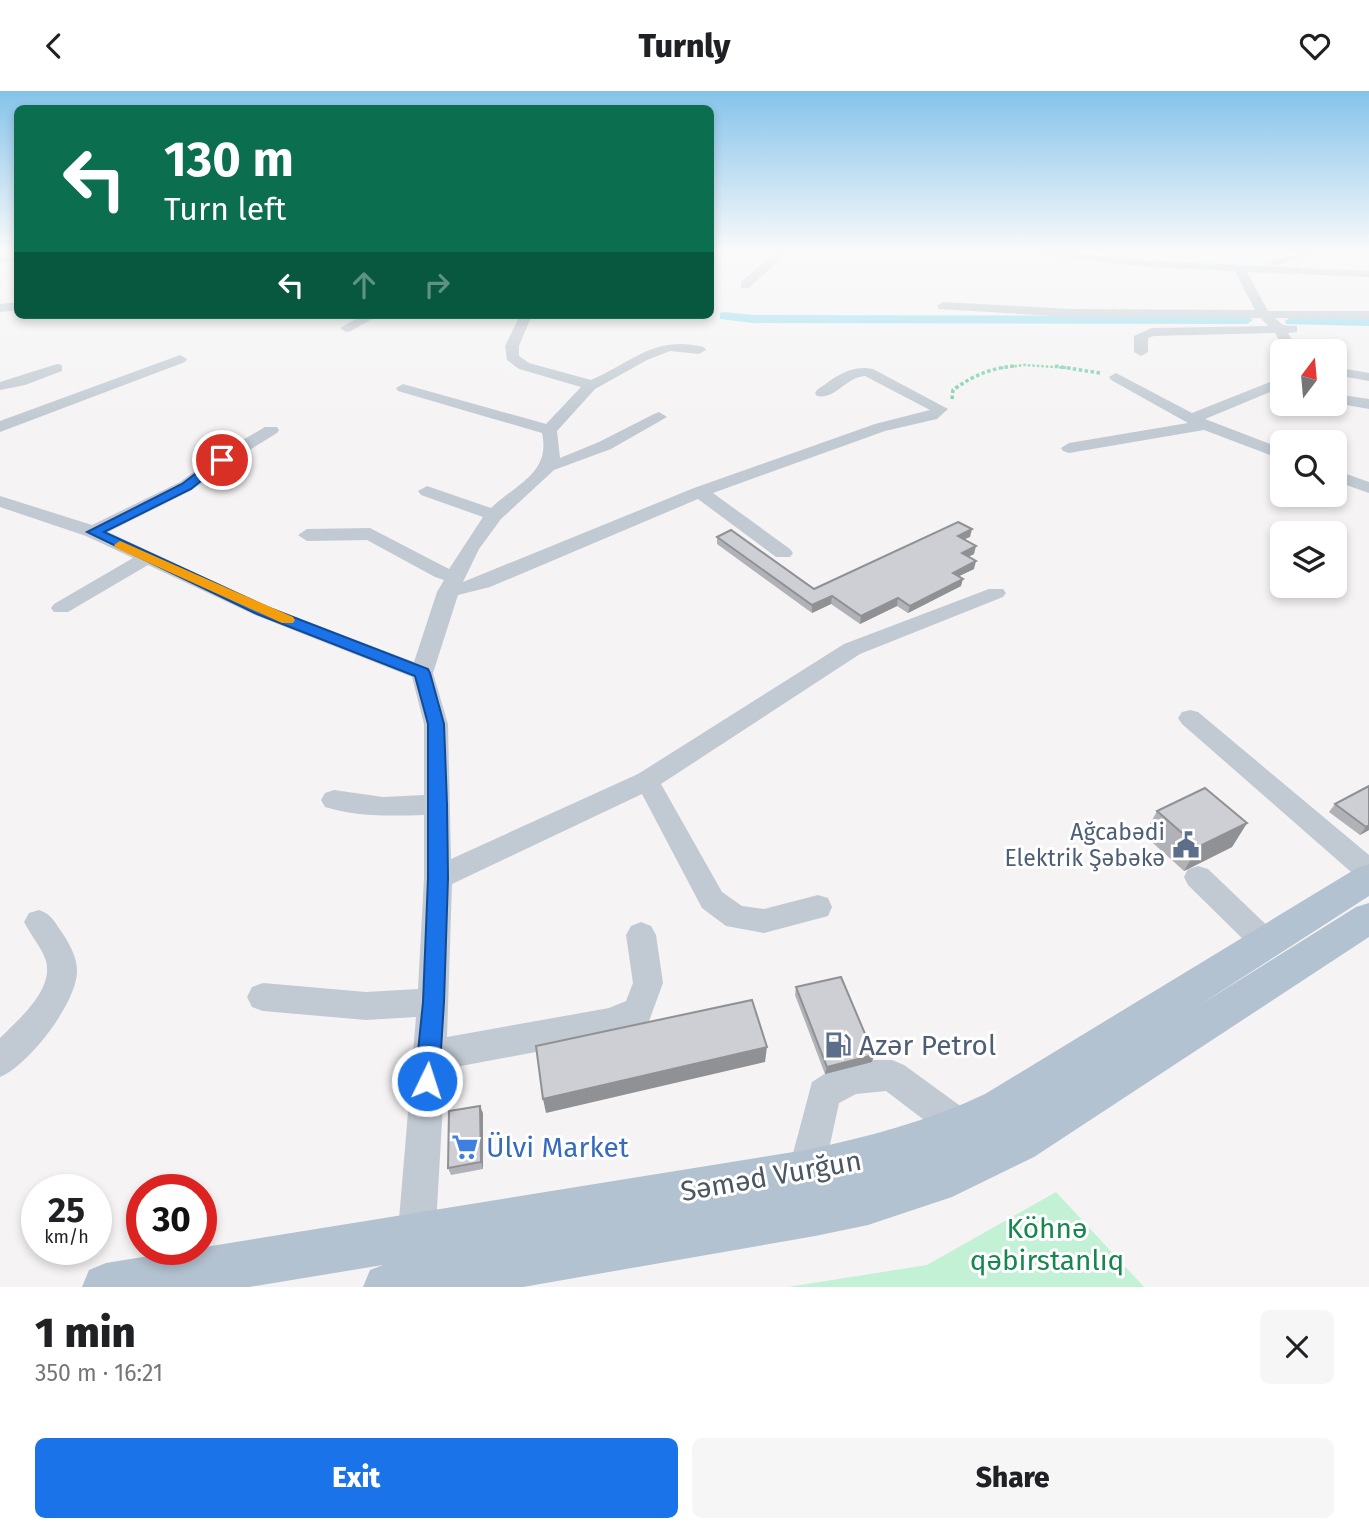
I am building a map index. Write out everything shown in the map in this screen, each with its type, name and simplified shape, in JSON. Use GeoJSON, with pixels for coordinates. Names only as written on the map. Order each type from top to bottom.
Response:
{"type":"FeatureCollection","features":[{"type":"Feature","properties":{"kind":"main road","name":"Səməd Vurğun"},"geometry":{"type":"LineString","coordinates":[[400,1285],[815,1213],[868,1202],[953,1175],[1000,1109],[1369,878]]}},
{"type":"Feature","properties":{"kind":"main road","name":"Səməd Vurğun"},"geometry":{"type":"LineString","coordinates":[[106,1287],[806,1172],[906,1149],[1019,1142],[1369,918]]}},
{"type":"Feature","properties":{"kind":"street"},"geometry":{"type":"LineString","coordinates":[[943,306],[1072,313],[1369,315]]}},
{"type":"Feature","properties":{"kind":"street"},"geometry":{"type":"LineString","coordinates":[[1259,306],[1285,339]]}},
{"type":"Feature","properties":{"kind":"street"},"geometry":{"type":"LineString","coordinates":[[346,328],[365,319]]}},
{"type":"Feature","properties":{"kind":"street"},"geometry":{"type":"LineString","coordinates":[[524,319],[512,346],[512,357],[524,366],[583,381],[590,386]]}},
{"type":"Feature","properties":{"kind":"street"},"geometry":{"type":"LineString","coordinates":[[1141,352],[1141,336],[1152,332],[1304,329]]}},
{"type":"Feature","properties":{"kind":"street"},"geometry":{"type":"LineString","coordinates":[[549,430],[590,386],[612,377],[641,356],[677,345],[699,350]]}},
{"type":"Feature","properties":{"kind":"street"},"geometry":{"type":"LineString","coordinates":[[0,427],[180,359]]}},
{"type":"Feature","properties":{"kind":"street"},"geometry":{"type":"LineString","coordinates":[[0,386],[20,382],[57,368]]}},
{"type":"Feature","properties":{"kind":"street"},"geometry":{"type":"LineString","coordinates":[[450,584],[483,583],[700,492],[881,427],[932,416],[940,409],[868,372],[853,372],[817,391]]}},
{"type":"Feature","properties":{"kind":"street"},"geometry":{"type":"LineString","coordinates":[[1348,373],[1369,377]]}},
{"type":"Feature","properties":{"kind":"street"},"geometry":{"type":"LineString","coordinates":[[1116,377],[1198,422],[1270,450]]}},
{"type":"Feature","properties":{"kind":"street"},"geometry":{"type":"LineString","coordinates":[[403,388],[549,430]]}},
{"type":"Feature","properties":{"kind":"street"},"geometry":{"type":"LineString","coordinates":[[1069,448],[1198,422],[1270,388]]}},
{"type":"Feature","properties":{"kind":"street"},"geometry":{"type":"LineString","coordinates":[[1348,400],[1369,404]]}},
{"type":"Feature","properties":{"kind":"street"},"geometry":{"type":"LineString","coordinates":[[400,1285],[416,1236],[433,1002],[438,878],[436,724],[422,673],[450,584],[469,549],[495,515],[548,466],[582,458],[603,449],[659,417]]}},
{"type":"Feature","properties":{"kind":"street"},"geometry":{"type":"LineString","coordinates":[[548,466],[553,446],[549,430]]}},
{"type":"Feature","properties":{"kind":"street"},"geometry":{"type":"LineString","coordinates":[[93,532],[186,487],[222,460],[271,431]]}},
{"type":"Feature","properties":{"kind":"street"},"geometry":{"type":"LineString","coordinates":[[1347,480],[1369,488]]}},
{"type":"Feature","properties":{"kind":"street"},"geometry":{"type":"LineString","coordinates":[[428,491],[495,515]]}},
{"type":"Feature","properties":{"kind":"street"},"geometry":{"type":"LineString","coordinates":[[700,492],[783,553]]}},
{"type":"Feature","properties":{"kind":"street"},"geometry":{"type":"LineString","coordinates":[[0,501],[93,532],[262,611],[422,673]]}},
{"type":"Feature","properties":{"kind":"street"},"geometry":{"type":"LineString","coordinates":[[307,535],[370,534],[442,573],[450,584]]}},
{"type":"Feature","properties":{"kind":"street"},"geometry":{"type":"LineString","coordinates":[[61,608],[146,558]]}},
{"type":"Feature","properties":{"kind":"street"},"geometry":{"type":"LineString","coordinates":[[438,878],[648,781],[852,649],[996,593]]}},
{"type":"Feature","properties":{"kind":"street"},"geometry":{"type":"LineString","coordinates":[[1190,718],[1369,870]]}},
{"type":"Feature","properties":{"kind":"street"},"geometry":{"type":"LineString","coordinates":[[648,781],[712,900],[736,917],[764,921],[818,908]]}},
{"type":"Feature","properties":{"kind":"street"},"geometry":{"type":"LineString","coordinates":[[334,800],[383,807],[438,804]]}},
{"type":"Feature","properties":{"kind":"street"},"geometry":{"type":"LineString","coordinates":[[1198,877],[1265,942]]}},
{"type":"Feature","properties":{"kind":"street"},"geometry":{"type":"LineString","coordinates":[[0,1061],[43,1014],[59,985],[62,962],[39,922]]}},
{"type":"Feature","properties":{"kind":"street"},"geometry":{"type":"LineString","coordinates":[[429,1056],[610,1023],[638,1011],[648,983],[641,935]]}},
{"type":"Feature","properties":{"kind":"street"},"geometry":{"type":"LineString","coordinates":[[263,996],[366,1006],[433,1002]]}},
{"type":"Feature","properties":{"kind":"street"},"geometry":{"type":"LineString","coordinates":[[815,1213],[806,1172],[824,1094],[834,1086],[878,1073],[892,1076],[973,1144]]}},
{"type":"Feature","properties":{"kind":"path"},"geometry":{"type":"LineString","coordinates":[[940,409],[951,405],[953,390],[961,382],[983,373],[1011,367],[1062,365],[1116,377]]}},
{"type":"Feature","properties":{"kind":"green space","name":"Köhnə qəbirstanlıq"},"geometry":{"type":"Polygon","coordinates":[[[1056,1192],[1144,1287],[788,1287],[927,1265],[1056,1192]]]}},
{"type":"Feature","properties":{"kind":"building"},"geometry":{"type":"Polygon","coordinates":[[[958,522],[972,529],[958,536],[976,546],[962,553],[976,561],[953,573],[963,579],[910,606],[898,598],[861,616],[832,596],[812,605],[717,537],[731,530],[814,589],[958,522]]]}},
{"type":"Feature","properties":{"kind":"building"},"geometry":{"type":"Polygon","coordinates":[[[1369,786],[1369,825],[1366,827],[1335,804],[1369,786]]]}},
{"type":"Feature","properties":{"kind":"building"},"geometry":{"type":"Polygon","coordinates":[[[1205,788],[1247,823],[1198,847],[1157,811],[1205,788]]]}},
{"type":"Feature","properties":{"kind":"building"},"geometry":{"type":"Polygon","coordinates":[[[841,977],[874,1055],[827,1067],[796,987],[841,977]]]}},
{"type":"Feature","properties":{"kind":"building"},"geometry":{"type":"Polygon","coordinates":[[[752,1000],[767,1047],[543,1099],[536,1046],[752,1000]]]}},
{"type":"Feature","properties":{"kind":"building"},"geometry":{"type":"Polygon","coordinates":[[[480,1106],[481,1162],[448,1168],[449,1111],[480,1106]]]}},
{"type":"Feature","properties":{"kind":"waterway"},"geometry":{"type":"LineString","coordinates":[[724,316],[754,319],[1247,320]]}},
{"type":"Feature","properties":{"kind":"waterway"},"geometry":{"type":"LineString","coordinates":[[1291,321],[1369,322]]}},
{"type":"Feature","properties":{"kind":"slow traffic"},"geometry":{"type":"LineString","coordinates":[[120,545],[287,620]]}},
{"type":"Feature","properties":{"kind":"place","name":"Ağcabədi Elektrik Şəbəkə"},"geometry":{"type":"Point","coordinates":[1186,845]}},
{"type":"Feature","properties":{"kind":"place","name":"Azər Petrol"},"geometry":{"type":"Point","coordinates":[838,1045]}},
{"type":"Feature","properties":{"kind":"place","name":"Ülvi Market"},"geometry":{"type":"Point","coordinates":[465,1147]}},
{"type":"Feature","properties":{"kind":"route"},"geometry":{"type":"LineString","coordinates":[[222,460],[186,487],[93,532],[262,611],[422,673],[436,724],[438,804],[438,878],[427,1081]]}}]}
